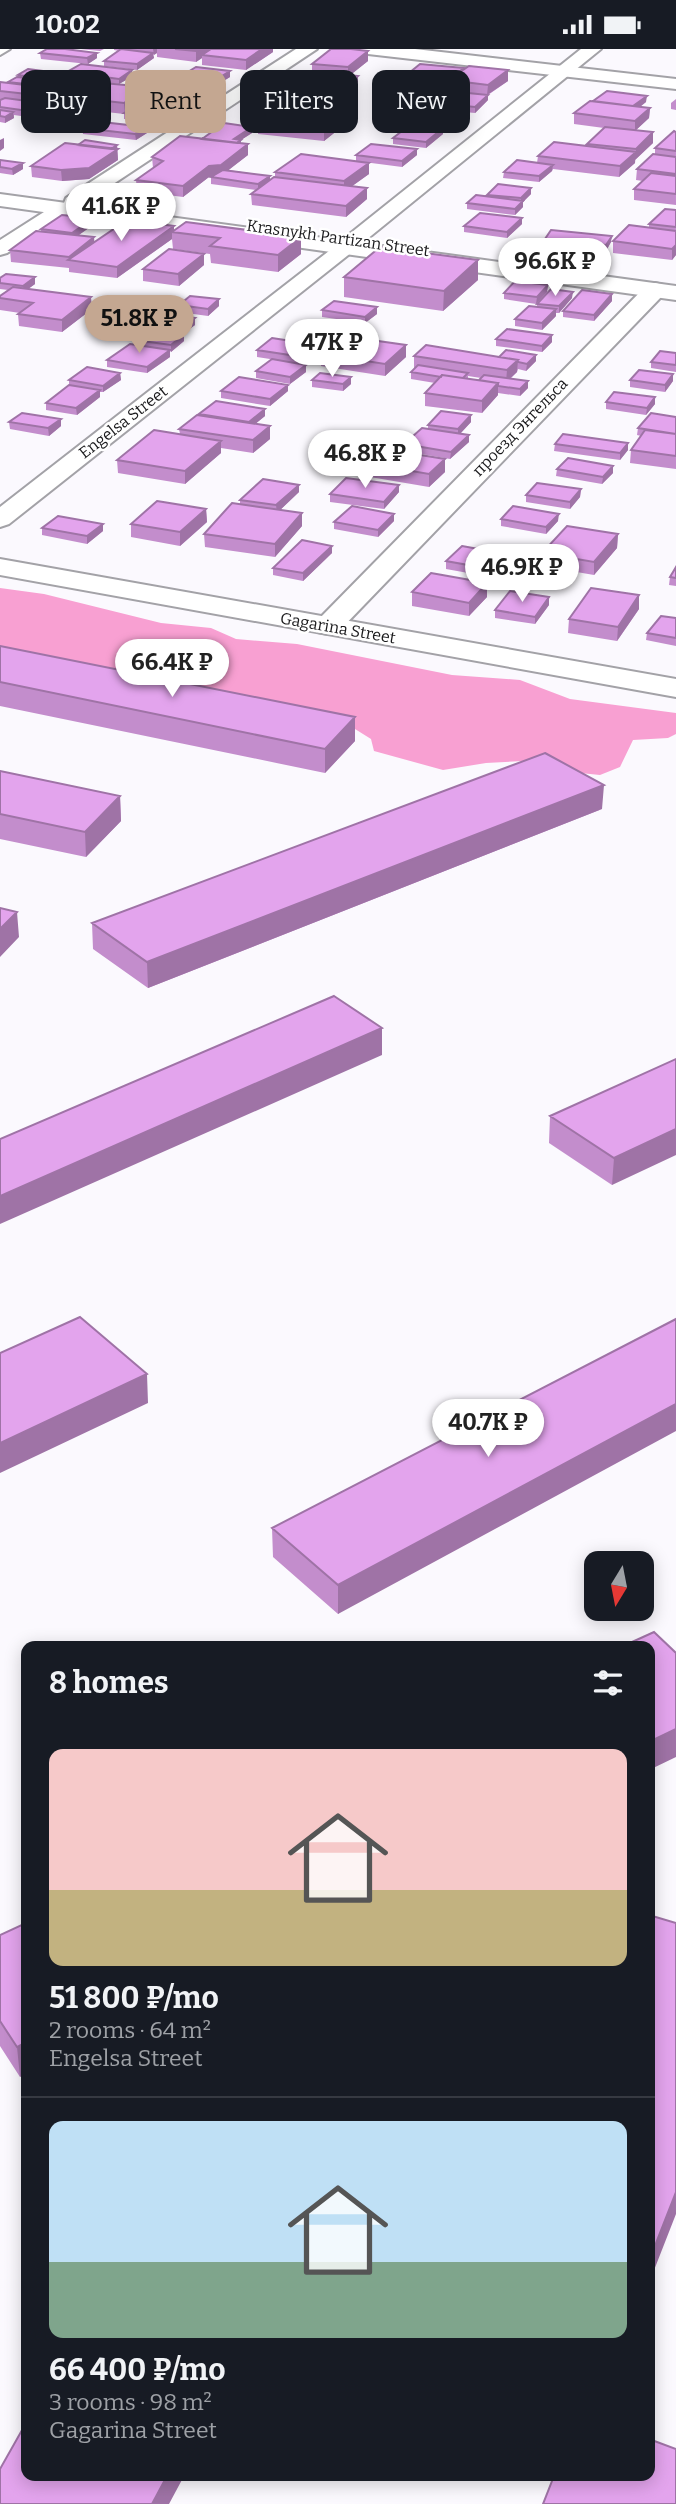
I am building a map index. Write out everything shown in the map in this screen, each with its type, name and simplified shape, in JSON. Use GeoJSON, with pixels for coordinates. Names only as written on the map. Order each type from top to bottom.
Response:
{"type":"FeatureCollection","features":[{"type":"Feature","properties":{"kind":"main road"},"geometry":{"type":"LineString","coordinates":[[0,249],[308,49]]}},
{"type":"Feature","properties":{"kind":"main road"},"geometry":{"type":"LineString","coordinates":[[368,49],[676,84]]}},
{"type":"Feature","properties":{"kind":"main road","name":"Engelsa Street"},"geometry":{"type":"LineString","coordinates":[[0,519],[350,244],[592,49]]}},
{"type":"Feature","properties":{"kind":"main road","name":"Krasnykh Partizan Street"},"geometry":{"type":"LineString","coordinates":[[0,192],[67,205],[350,244],[670,284]]}},
{"type":"Feature","properties":{"kind":"main road","name":"Krasnykh Partizan Street"},"geometry":{"type":"LineString","coordinates":[[0,200],[67,205]]}},
{"type":"Feature","properties":{"kind":"main road","name":"проезд Энгельса"},"geometry":{"type":"LineString","coordinates":[[328,626],[670,284]]}},
{"type":"Feature","properties":{"kind":"main road","name":"Gagarina Street"},"geometry":{"type":"LineString","coordinates":[[0,567],[676,688]]}},
{"type":"Feature","properties":{"kind":"shaded area"},"geometry":{"type":"Polygon","coordinates":[[[0,588],[44,594],[161,623],[211,628],[236,639],[297,644],[452,675],[520,680],[570,699],[676,713],[676,734],[668,738],[633,740],[620,767],[600,775],[570,772],[544,760],[486,763],[443,770],[374,751],[371,739],[355,729],[0,662],[0,588]]]}},
{"type":"Feature","properties":{"kind":"building"},"geometry":{"type":"Polygon","coordinates":[[[47,49],[97,53],[87,58],[40,53],[47,49]]]}},
{"type":"Feature","properties":{"kind":"building"},"geometry":{"type":"Polygon","coordinates":[[[121,49],[153,53],[137,64],[104,61],[121,49]]]}},
{"type":"Feature","properties":{"kind":"building"},"geometry":{"type":"Polygon","coordinates":[[[211,49],[262,49],[246,60],[202,55],[211,49]]]}},
{"type":"Feature","properties":{"kind":"building"},"geometry":{"type":"Polygon","coordinates":[[[331,49],[368,51],[348,67],[312,64],[331,49]]]}},
{"type":"Feature","properties":{"kind":"building"},"geometry":{"type":"Polygon","coordinates":[[[81,64],[132,70],[125,70],[125,75],[119,79],[111,78],[111,70],[70,70],[81,64]]]}},
{"type":"Feature","properties":{"kind":"building"},"geometry":{"type":"Polygon","coordinates":[[[420,64],[464,68],[461,70],[413,70],[420,64]]]}},
{"type":"Feature","properties":{"kind":"building"},"geometry":{"type":"Polygon","coordinates":[[[469,66],[508,70],[488,85],[470,83],[470,70],[463,70],[469,66]]]}},
{"type":"Feature","properties":{"kind":"building"},"geometry":{"type":"Polygon","coordinates":[[[196,67],[222,70],[191,70],[196,67]]]}},
{"type":"Feature","properties":{"kind":"building"},"geometry":{"type":"Polygon","coordinates":[[[17,77],[21,77],[21,84],[8,82],[17,77]]]}},
{"type":"Feature","properties":{"kind":"building"},"geometry":{"type":"Polygon","coordinates":[[[0,82],[21,85],[21,93],[0,91],[0,82]]]}},
{"type":"Feature","properties":{"kind":"building"},"geometry":{"type":"Polygon","coordinates":[[[111,84],[125,85],[124,103],[111,102],[111,84]]]}},
{"type":"Feature","properties":{"kind":"building"},"geometry":{"type":"Polygon","coordinates":[[[607,91],[647,96],[633,106],[593,101],[607,91]]]}},
{"type":"Feature","properties":{"kind":"building"},"geometry":{"type":"Polygon","coordinates":[[[470,93],[488,95],[475,107],[470,107],[470,93]]]}},
{"type":"Feature","properties":{"kind":"building"},"geometry":{"type":"Polygon","coordinates":[[[0,100],[21,100],[21,110],[0,107],[0,100]]]}},
{"type":"Feature","properties":{"kind":"building"},"geometry":{"type":"Polygon","coordinates":[[[590,101],[650,108],[635,121],[574,113],[590,101]]]}},
{"type":"Feature","properties":{"kind":"building"},"geometry":{"type":"Polygon","coordinates":[[[0,110],[13,112],[5,117],[0,116],[0,110]]]}},
{"type":"Feature","properties":{"kind":"building"},"geometry":{"type":"Polygon","coordinates":[[[111,123],[125,125],[125,133],[111,131],[111,123]]]}},
{"type":"Feature","properties":{"kind":"building"},"geometry":{"type":"Polygon","coordinates":[[[226,123],[240,125],[240,133],[243,133],[234,139],[241,140],[237,143],[202,139],[210,133],[226,133],[226,123]]]}},
{"type":"Feature","properties":{"kind":"building"},"geometry":{"type":"Polygon","coordinates":[[[605,127],[653,132],[636,149],[587,144],[605,127]]]}},
{"type":"Feature","properties":{"kind":"building"},"geometry":{"type":"Polygon","coordinates":[[[674,131],[676,151],[655,148],[674,131]]]}},
{"type":"Feature","properties":{"kind":"building"},"geometry":{"type":"Polygon","coordinates":[[[399,133],[437,133],[426,142],[393,138],[399,133]]]}},
{"type":"Feature","properties":{"kind":"building"},"geometry":{"type":"Polygon","coordinates":[[[180,136],[248,144],[221,165],[209,166],[183,186],[136,180],[163,161],[152,157],[180,136]]]}},
{"type":"Feature","properties":{"kind":"building"},"geometry":{"type":"Polygon","coordinates":[[[85,140],[117,145],[111,149],[78,145],[85,140]]]}},
{"type":"Feature","properties":{"kind":"building"},"geometry":{"type":"Polygon","coordinates":[[[554,142],[636,152],[620,166],[538,156],[554,142]]]}},
{"type":"Feature","properties":{"kind":"building"},"geometry":{"type":"Polygon","coordinates":[[[65,143],[118,149],[89,168],[61,170],[31,166],[65,143]]]}},
{"type":"Feature","properties":{"kind":"building"},"geometry":{"type":"Polygon","coordinates":[[[371,144],[417,149],[402,161],[356,155],[371,144]]]}},
{"type":"Feature","properties":{"kind":"building"},"geometry":{"type":"Polygon","coordinates":[[[301,154],[369,163],[344,181],[275,172],[301,154]]]}},
{"type":"Feature","properties":{"kind":"building"},"geometry":{"type":"Polygon","coordinates":[[[653,154],[676,157],[676,174],[637,169],[653,154]]]}},
{"type":"Feature","properties":{"kind":"building"},"geometry":{"type":"Polygon","coordinates":[[[0,160],[23,163],[12,169],[0,167],[0,160]]]}},
{"type":"Feature","properties":{"kind":"building"},"geometry":{"type":"Polygon","coordinates":[[[517,160],[553,165],[539,176],[504,172],[517,160]]]}},
{"type":"Feature","properties":{"kind":"building"},"geometry":{"type":"Polygon","coordinates":[[[223,170],[270,176],[258,184],[211,177],[223,170]]]}},
{"type":"Feature","properties":{"kind":"building"},"geometry":{"type":"Polygon","coordinates":[[[651,173],[676,176],[676,194],[634,189],[651,173]]]}},
{"type":"Feature","properties":{"kind":"building"},"geometry":{"type":"Polygon","coordinates":[[[274,177],[367,188],[346,206],[251,194],[274,177]]]}},
{"type":"Feature","properties":{"kind":"building"},"geometry":{"type":"Polygon","coordinates":[[[498,184],[531,188],[521,198],[487,195],[498,184]]]}},
{"type":"Feature","properties":{"kind":"building"},"geometry":{"type":"Polygon","coordinates":[[[476,195],[523,201],[515,209],[467,203],[476,195]]]}},
{"type":"Feature","properties":{"kind":"building"},"geometry":{"type":"Polygon","coordinates":[[[665,209],[676,210],[676,227],[649,224],[665,209]]]}},
{"type":"Feature","properties":{"kind":"building"},"geometry":{"type":"Polygon","coordinates":[[[480,213],[522,218],[507,232],[464,226],[480,213]]]}},
{"type":"Feature","properties":{"kind":"building"},"geometry":{"type":"Polygon","coordinates":[[[62,215],[93,218],[72,233],[41,229],[62,215]]]}},
{"type":"Feature","properties":{"kind":"building"},"geometry":{"type":"Polygon","coordinates":[[[127,220],[174,226],[117,267],[68,260],[127,220]]]}},
{"type":"Feature","properties":{"kind":"building"},"geometry":{"type":"Polygon","coordinates":[[[186,222],[301,237],[278,255],[210,246],[220,238],[172,232],[186,222]]]}},
{"type":"Feature","properties":{"kind":"building"},"geometry":{"type":"Polygon","coordinates":[[[629,225],[676,231],[676,245],[672,249],[613,241],[629,225]]]}},
{"type":"Feature","properties":{"kind":"building"},"geometry":{"type":"Polygon","coordinates":[[[551,230],[612,236],[606,245],[545,239],[551,230]]]}},
{"type":"Feature","properties":{"kind":"building"},"geometry":{"type":"Polygon","coordinates":[[[36,231],[94,237],[69,257],[10,250],[36,231]]]}},
{"type":"Feature","properties":{"kind":"building"},"geometry":{"type":"Polygon","coordinates":[[[380,247],[478,260],[444,291],[344,277],[380,247]]]}},
{"type":"Feature","properties":{"kind":"building"},"geometry":{"type":"Polygon","coordinates":[[[169,249],[204,254],[178,274],[143,269],[169,249]]]}},
{"type":"Feature","properties":{"kind":"building"},"geometry":{"type":"Polygon","coordinates":[[[6,274],[35,277],[23,286],[0,283],[0,278],[6,274]]]}},
{"type":"Feature","properties":{"kind":"building"},"geometry":{"type":"Polygon","coordinates":[[[515,281],[548,285],[537,297],[504,293],[515,281]]]}},
{"type":"Feature","properties":{"kind":"building"},"geometry":{"type":"Polygon","coordinates":[[[13,287],[91,297],[62,320],[18,314],[33,303],[0,298],[13,287]]]}},
{"type":"Feature","properties":{"kind":"building"},"geometry":{"type":"Polygon","coordinates":[[[551,289],[573,292],[559,306],[537,304],[551,289]]]}},
{"type":"Feature","properties":{"kind":"building"},"geometry":{"type":"Polygon","coordinates":[[[582,290],[612,294],[594,315],[563,311],[582,290]]]}},
{"type":"Feature","properties":{"kind":"building"},"geometry":{"type":"Polygon","coordinates":[[[190,296],[219,299],[208,309],[179,305],[190,296]]]}},
{"type":"Feature","properties":{"kind":"building"},"geometry":{"type":"Polygon","coordinates":[[[334,301],[377,307],[365,317],[322,310],[334,301]]]}},
{"type":"Feature","properties":{"kind":"building"},"geometry":{"type":"Polygon","coordinates":[[[529,306],[556,309],[542,323],[515,319],[529,306]]]}},
{"type":"Feature","properties":{"kind":"building"},"geometry":{"type":"Polygon","coordinates":[[[170,315],[195,318],[180,329],[155,325],[170,315]]]}},
{"type":"Feature","properties":{"kind":"building"},"geometry":{"type":"Polygon","coordinates":[[[315,321],[358,327],[348,336],[341,337],[303,331],[315,321]]]}},
{"type":"Feature","properties":{"kind":"building"},"geometry":{"type":"Polygon","coordinates":[[[507,329],[552,335],[542,346],[496,339],[507,329]]]}},
{"type":"Feature","properties":{"kind":"building"},"geometry":{"type":"Polygon","coordinates":[[[155,330],[184,334],[171,345],[142,341],[155,330]]]}},
{"type":"Feature","properties":{"kind":"building"},"geometry":{"type":"Polygon","coordinates":[[[343,336],[406,345],[385,364],[321,354],[343,336]]]}},
{"type":"Feature","properties":{"kind":"building"},"geometry":{"type":"Polygon","coordinates":[[[272,338],[323,346],[309,358],[257,350],[272,338]]]}},
{"type":"Feature","properties":{"kind":"building"},"geometry":{"type":"Polygon","coordinates":[[[130,344],[170,350],[147,367],[107,360],[130,344]]]}},
{"type":"Feature","properties":{"kind":"building"},"geometry":{"type":"Polygon","coordinates":[[[426,345],[518,360],[507,370],[414,356],[426,345]]]}},
{"type":"Feature","properties":{"kind":"building"},"geometry":{"type":"Polygon","coordinates":[[[506,350],[536,355],[527,364],[499,357],[506,350]]]}},
{"type":"Feature","properties":{"kind":"building"},"geometry":{"type":"Polygon","coordinates":[[[660,351],[676,353],[676,365],[651,362],[660,351]]]}},
{"type":"Feature","properties":{"kind":"building"},"geometry":{"type":"Polygon","coordinates":[[[272,359],[306,365],[290,377],[256,371],[272,359]]]}},
{"type":"Feature","properties":{"kind":"building"},"geometry":{"type":"Polygon","coordinates":[[[418,365],[468,373],[463,378],[411,372],[418,365]]]}},
{"type":"Feature","properties":{"kind":"building"},"geometry":{"type":"Polygon","coordinates":[[[87,367],[120,373],[103,386],[69,380],[87,367]]]}},
{"type":"Feature","properties":{"kind":"building"},"geometry":{"type":"Polygon","coordinates":[[[639,370],[673,374],[665,385],[630,380],[639,370]]]}},
{"type":"Feature","properties":{"kind":"building"},"geometry":{"type":"Polygon","coordinates":[[[320,373],[351,377],[343,384],[312,380],[320,373]]]}},
{"type":"Feature","properties":{"kind":"building"},"geometry":{"type":"Polygon","coordinates":[[[442,375],[498,383],[482,401],[425,393],[442,375]]]}},
{"type":"Feature","properties":{"kind":"building"},"geometry":{"type":"Polygon","coordinates":[[[484,375],[528,381],[520,389],[498,386],[498,383],[479,380],[484,375]]]}},
{"type":"Feature","properties":{"kind":"building"},"geometry":{"type":"Polygon","coordinates":[[[239,377],[288,385],[270,399],[221,391],[239,377]]]}},
{"type":"Feature","properties":{"kind":"building"},"geometry":{"type":"Polygon","coordinates":[[[69,385],[100,390],[76,408],[46,403],[69,385]]]}},
{"type":"Feature","properties":{"kind":"building"},"geometry":{"type":"Polygon","coordinates":[[[614,392],[655,397],[647,408],[606,402],[614,392]]]}},
{"type":"Feature","properties":{"kind":"building"},"geometry":{"type":"Polygon","coordinates":[[[216,401],[265,409],[249,422],[199,414],[216,401]]]}},
{"type":"Feature","properties":{"kind":"building"},"geometry":{"type":"Polygon","coordinates":[[[441,411],[471,415],[458,429],[428,425],[441,411]]]}},
{"type":"Feature","properties":{"kind":"building"},"geometry":{"type":"Polygon","coordinates":[[[22,413],[61,419],[48,428],[9,422],[22,413]]]}},
{"type":"Feature","properties":{"kind":"building"},"geometry":{"type":"Polygon","coordinates":[[[651,413],[676,417],[676,434],[638,428],[651,413]]]}},
{"type":"Feature","properties":{"kind":"building"},"geometry":{"type":"Polygon","coordinates":[[[197,415],[270,426],[253,440],[179,429],[197,415]]]}},
{"type":"Feature","properties":{"kind":"building"},"geometry":{"type":"Polygon","coordinates":[[[422,428],[469,435],[451,452],[404,444],[422,428]]]}},
{"type":"Feature","properties":{"kind":"building"},"geometry":{"type":"Polygon","coordinates":[[[154,430],[221,441],[185,471],[117,460],[154,430]]]}},
{"type":"Feature","properties":{"kind":"building"},"geometry":{"type":"Polygon","coordinates":[[[645,430],[676,434],[676,456],[631,450],[645,430]]]}},
{"type":"Feature","properties":{"kind":"building"},"geometry":{"type":"Polygon","coordinates":[[[563,434],[628,443],[620,453],[555,444],[563,434]]]}},
{"type":"Feature","properties":{"kind":"building"},"geometry":{"type":"Polygon","coordinates":[[[333,441],[445,459],[429,474],[317,455],[333,441]]]}},
{"type":"Feature","properties":{"kind":"building"},"geometry":{"type":"Polygon","coordinates":[[[568,458],[613,466],[603,477],[557,469],[568,458]]]}},
{"type":"Feature","properties":{"kind":"building"},"geometry":{"type":"Polygon","coordinates":[[[346,478],[399,485],[384,502],[330,494],[346,478]]]}},
{"type":"Feature","properties":{"kind":"building"},"geometry":{"type":"Polygon","coordinates":[[[263,479],[299,485],[276,505],[240,500],[263,479]]]}},
{"type":"Feature","properties":{"kind":"building"},"geometry":{"type":"Polygon","coordinates":[[[537,483],[581,489],[570,502],[526,495],[537,483]]]}},
{"type":"Feature","properties":{"kind":"building"},"geometry":{"type":"Polygon","coordinates":[[[157,501],[206,509],[180,532],[131,524],[157,501]]]}},
{"type":"Feature","properties":{"kind":"building"},"geometry":{"type":"Polygon","coordinates":[[[232,503],[302,513],[275,544],[204,534],[232,503]]]}},
{"type":"Feature","properties":{"kind":"building"},"geometry":{"type":"Polygon","coordinates":[[[352,506],[394,514],[378,530],[334,522],[352,506]]]}},
{"type":"Feature","properties":{"kind":"building"},"geometry":{"type":"Polygon","coordinates":[[[513,506],[559,514],[546,527],[501,519],[513,506]]]}},
{"type":"Feature","properties":{"kind":"building"},"geometry":{"type":"Polygon","coordinates":[[[58,516],[103,524],[87,536],[42,528],[58,516]]]}},
{"type":"Feature","properties":{"kind":"building"},"geometry":{"type":"Polygon","coordinates":[[[567,526],[618,534],[594,562],[542,553],[567,526]]]}},
{"type":"Feature","properties":{"kind":"building"},"geometry":{"type":"Polygon","coordinates":[[[302,540],[332,546],[303,573],[273,568],[302,540]]]}},
{"type":"Feature","properties":{"kind":"building"},"geometry":{"type":"Polygon","coordinates":[[[462,546],[522,557],[507,572],[446,561],[462,546]]]}},
{"type":"Feature","properties":{"kind":"building"},"geometry":{"type":"Polygon","coordinates":[[[676,567],[676,578],[670,577],[676,567]]]}},
{"type":"Feature","properties":{"kind":"building"},"geometry":{"type":"Polygon","coordinates":[[[431,573],[487,583],[469,603],[412,592],[431,573]]]}},
{"type":"Feature","properties":{"kind":"building"},"geometry":{"type":"Polygon","coordinates":[[[591,588],[639,595],[618,627],[569,619],[591,588]]]}},
{"type":"Feature","properties":{"kind":"building"},"geometry":{"type":"Polygon","coordinates":[[[510,591],[549,597],[535,617],[495,610],[510,591]]]}},
{"type":"Feature","properties":{"kind":"building"},"geometry":{"type":"Polygon","coordinates":[[[661,616],[676,618],[676,638],[647,633],[661,616]]]}},
{"type":"Feature","properties":{"kind":"building"},"geometry":{"type":"Polygon","coordinates":[[[0,646],[355,717],[325,749],[0,682],[0,646]]]}},
{"type":"Feature","properties":{"kind":"building"},"geometry":{"type":"Polygon","coordinates":[[[545,753],[604,785],[147,962],[92,923],[545,753]]]}},
{"type":"Feature","properties":{"kind":"building"},"geometry":{"type":"Polygon","coordinates":[[[0,771],[120,796],[85,832],[0,814],[0,771]]]}},
{"type":"Feature","properties":{"kind":"building"},"geometry":{"type":"Polygon","coordinates":[[[0,908],[17,912],[0,929],[0,908]]]}},
{"type":"Feature","properties":{"kind":"building"},"geometry":{"type":"Polygon","coordinates":[[[334,996],[382,1028],[0,1196],[0,1139],[334,996]]]}},
{"type":"Feature","properties":{"kind":"building"},"geometry":{"type":"Polygon","coordinates":[[[676,1059],[676,1129],[614,1158],[550,1116],[676,1059]]]}},
{"type":"Feature","properties":{"kind":"building"},"geometry":{"type":"Polygon","coordinates":[[[80,1317],[147,1374],[0,1443],[0,1353],[80,1317]]]}},
{"type":"Feature","properties":{"kind":"building"},"geometry":{"type":"Polygon","coordinates":[[[676,1319],[676,1404],[338,1585],[272,1528],[676,1319]]]}},
{"type":"Feature","properties":{"kind":"building"},"geometry":{"type":"Polygon","coordinates":[[[654,1632],[676,1653],[676,1729],[655,1739],[655,1641],[634,1641],[654,1632]]]}},
{"type":"Feature","properties":{"kind":"building"},"geometry":{"type":"Polygon","coordinates":[[[655,1917],[676,1923],[676,2192],[655,2246],[655,1917]]]}},
{"type":"Feature","properties":{"kind":"building"},"geometry":{"type":"Polygon","coordinates":[[[21,1925],[21,2045],[17,2047],[0,2021],[0,1935],[21,1925]]]}},
{"type":"Feature","properties":{"kind":"building"},"geometry":{"type":"Polygon","coordinates":[[[21,2432],[21,2481],[164,2481],[152,2504],[0,2504],[0,2469],[21,2432]]]}},
{"type":"Feature","properties":{"kind":"building"},"geometry":{"type":"Polygon","coordinates":[[[655,2441],[676,2449],[676,2504],[543,2504],[552,2481],[655,2481],[655,2441]]]}}]}
